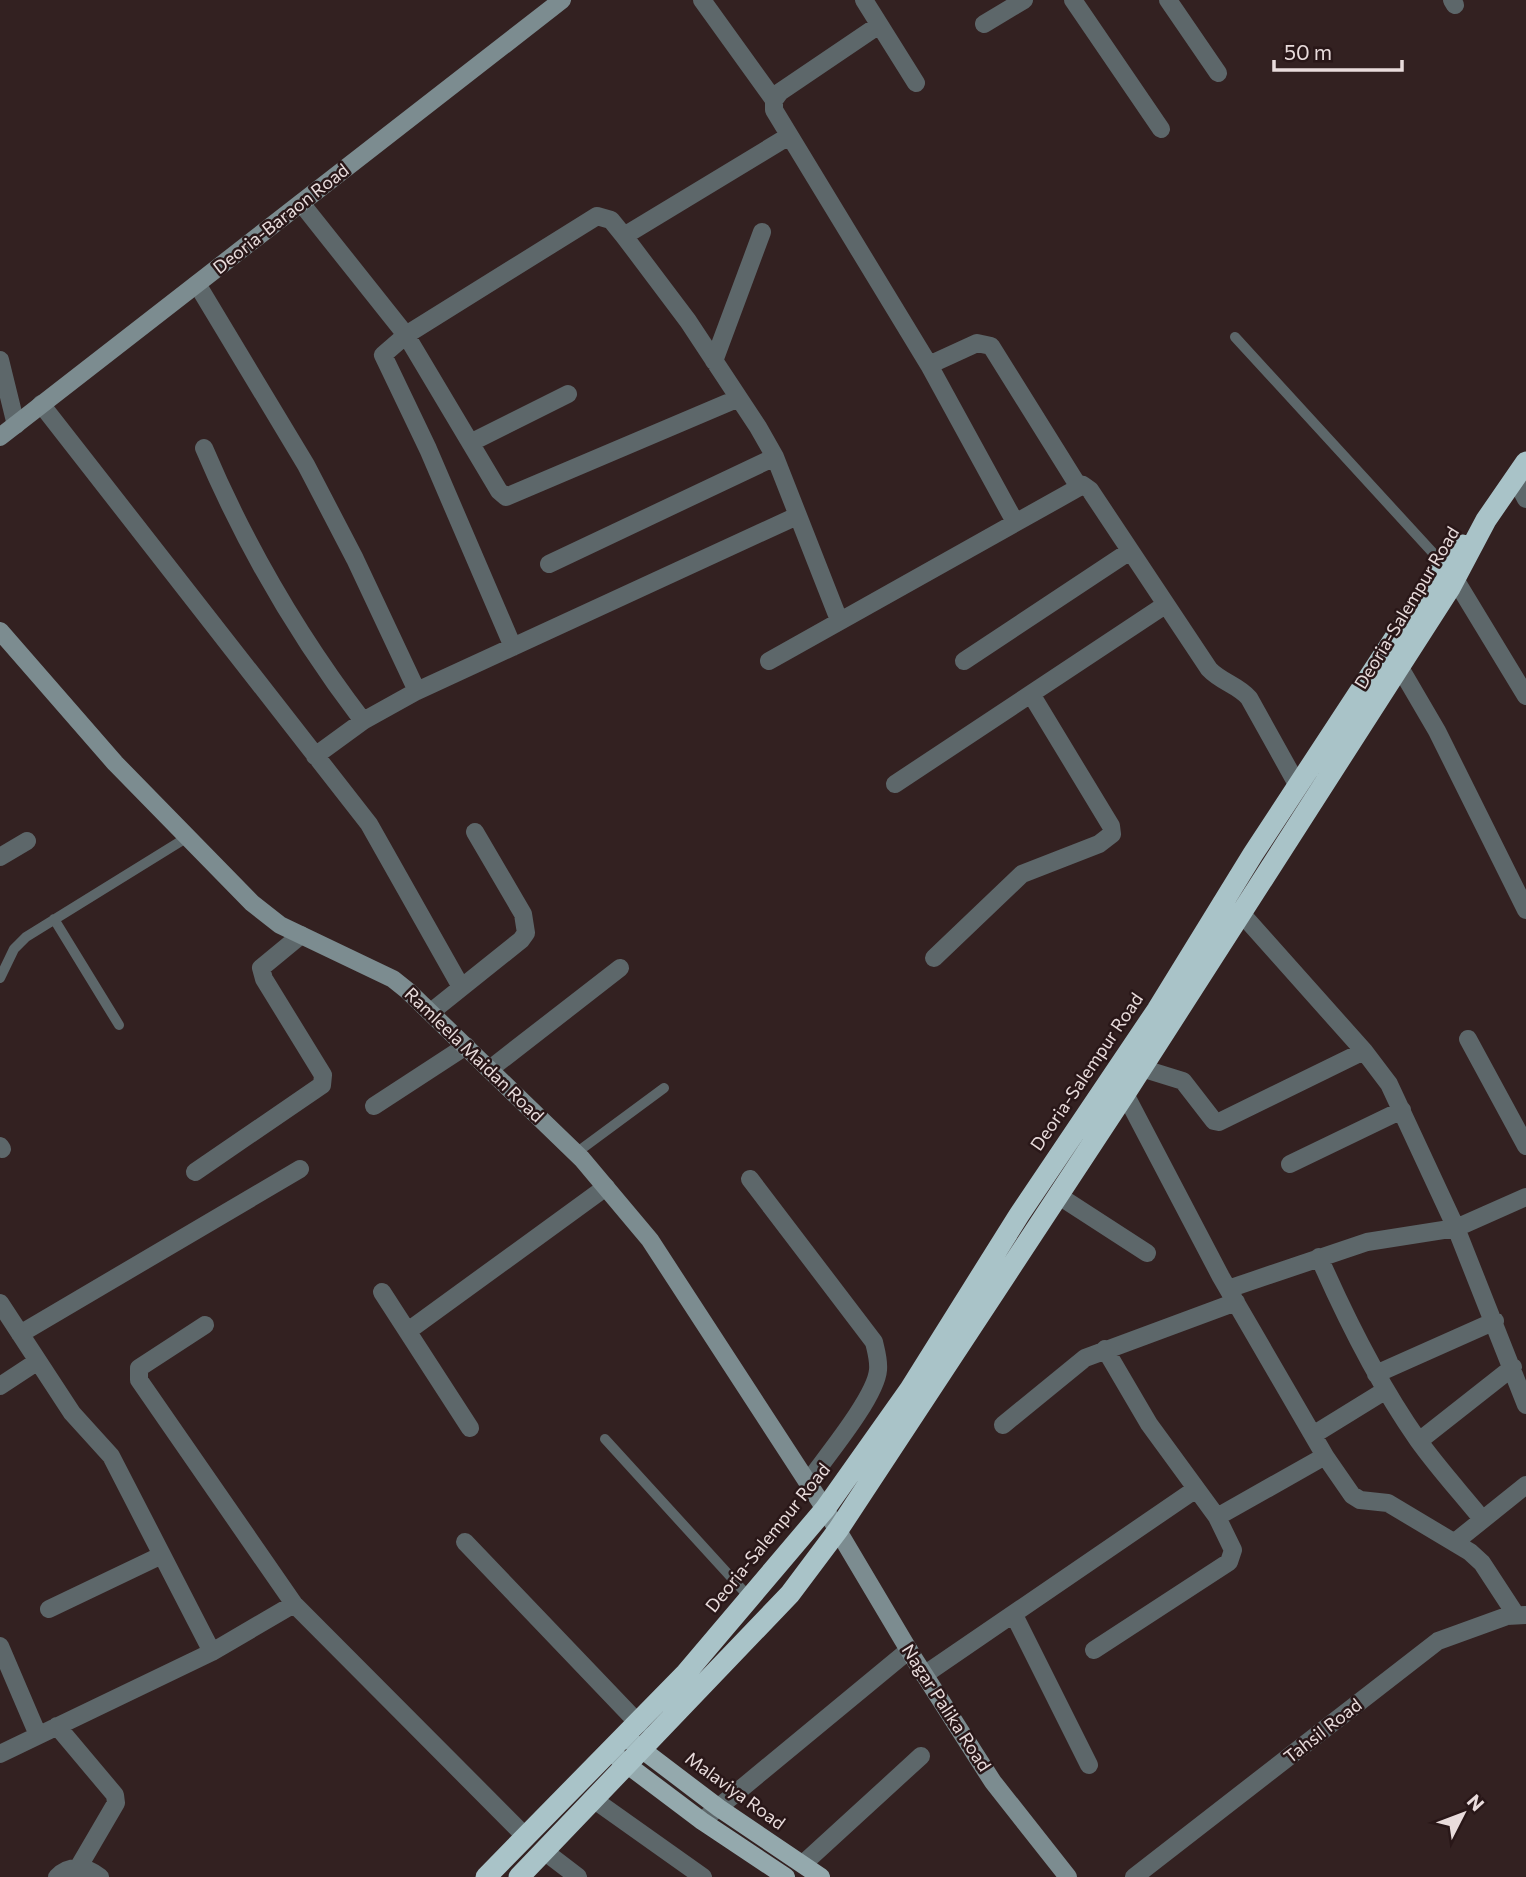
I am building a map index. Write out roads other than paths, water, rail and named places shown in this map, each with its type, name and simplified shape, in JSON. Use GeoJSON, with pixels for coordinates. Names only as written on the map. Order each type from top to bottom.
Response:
{"type":"FeatureCollection","features":[{"type":"Feature","properties":{"kind":"highway","name":"Deoria-Salempur Road"},"geometry":{"type":"LineString","coordinates":[[519,1877],[593,1799],[618,1759],[825,1509],[910,1389],[1019,1215],[1157,1010],[1298,786],[1521,470]]}},
{"type":"Feature","properties":{"kind":"highway","name":"Deoria-Salempur Road"},"geometry":{"type":"LineString","coordinates":[[636,1737],[790,1594],[838,1530],[1059,1196],[1399,666],[1450,571]]}},
{"type":"Feature","properties":{"kind":"highway","name":"Deoria-Salempur Road"},"geometry":{"type":"LineString","coordinates":[[486,1877],[526,1837],[618,1759]]}},
{"type":"Feature","properties":{"kind":"main road","name":"Malaviya Road"},"geometry":{"type":"LineString","coordinates":[[636,1737],[719,1808],[821,1877]]}},
{"type":"Feature","properties":{"kind":"main road"},"geometry":{"type":"LineString","coordinates":[[618,1759],[702,1821],[786,1877]]}},
{"type":"Feature","properties":{"kind":"street","name":"Deoria-Baraon Road"},"geometry":{"type":"LineString","coordinates":[[0,437],[562,0]]}},
{"type":"Feature","properties":{"kind":"street"},"geometry":{"type":"LineString","coordinates":[[702,0],[774,100],[774,110],[929,365],[1015,522]]}},
{"type":"Feature","properties":{"kind":"street"},"geometry":{"type":"LineString","coordinates":[[864,0],[916,83]]}},
{"type":"Feature","properties":{"kind":"street"},"geometry":{"type":"LineString","coordinates":[[984,24],[1024,0]]}},
{"type":"Feature","properties":{"kind":"street"},"geometry":{"type":"LineString","coordinates":[[1073,0],[1161,129]]}},
{"type":"Feature","properties":{"kind":"street"},"geometry":{"type":"LineString","coordinates":[[1168,0],[1218,73]]}},
{"type":"Feature","properties":{"kind":"street"},"geometry":{"type":"LineString","coordinates":[[774,100],[780,92],[879,25]]}},
{"type":"Feature","properties":{"kind":"street"},"geometry":{"type":"LineString","coordinates":[[624,236],[789,136]]}},
{"type":"Feature","properties":{"kind":"street"},"geometry":{"type":"LineString","coordinates":[[301,202],[406,335],[499,491],[506,497],[739,398]]}},
{"type":"Feature","properties":{"kind":"street"},"geometry":{"type":"LineString","coordinates":[[513,647],[428,449],[384,360],[384,350],[586,221],[605,216],[624,236],[714,361],[775,457],[839,620]]}},
{"type":"Feature","properties":{"kind":"street"},"geometry":{"type":"LineString","coordinates":[[714,361],[762,232]]}},
{"type":"Feature","properties":{"kind":"street"},"geometry":{"type":"LineString","coordinates":[[197,284],[306,465],[355,559],[417,691]]}},
{"type":"Feature","properties":{"kind":"street"},"geometry":{"type":"LineString","coordinates":[[929,365],[977,343],[991,346],[1079,486]]}},
{"type":"Feature","properties":{"kind":"street"},"geometry":{"type":"LineString","coordinates":[[0,360],[16,425]]}},
{"type":"Feature","properties":{"kind":"street"},"geometry":{"type":"LineString","coordinates":[[472,443],[568,394]]}},
{"type":"Feature","properties":{"kind":"street"},"geometry":{"type":"LineString","coordinates":[[41,404],[369,824],[461,986]]}},
{"type":"Feature","properties":{"kind":"street"},"geometry":{"type":"LineString","coordinates":[[204,448],[229,507],[264,574],[325,671],[363,721]]}},
{"type":"Feature","properties":{"kind":"street"},"geometry":{"type":"LineString","coordinates":[[549,564],[775,457]]}},
{"type":"Feature","properties":{"kind":"street"},"geometry":{"type":"LineString","coordinates":[[1521,470],[1526,499]]}},
{"type":"Feature","properties":{"kind":"street"},"geometry":{"type":"LineString","coordinates":[[769,660],[1079,486],[1087,486],[1209,669],[1226,684],[1243,691],[1249,698],[1298,786]]}},
{"type":"Feature","properties":{"kind":"street"},"geometry":{"type":"LineString","coordinates":[[315,756],[363,721],[417,691],[797,516]]}},
{"type":"Feature","properties":{"kind":"street"},"geometry":{"type":"LineString","coordinates":[[964,661],[1129,551]]}},
{"type":"Feature","properties":{"kind":"street"},"geometry":{"type":"LineString","coordinates":[[1450,571],[1526,696]]}},
{"type":"Feature","properties":{"kind":"street"},"geometry":{"type":"LineString","coordinates":[[895,784],[1165,605]]}},
{"type":"Feature","properties":{"kind":"street","name":"Ramleela Maidan Road"},"geometry":{"type":"LineString","coordinates":[[1,634],[115,763],[252,903],[280,925],[393,979],[431,1012],[576,1153],[650,1240],[838,1530]]}},
{"type":"Feature","properties":{"kind":"street"},"geometry":{"type":"LineString","coordinates":[[1399,666],[1443,743],[1526,910]]}},
{"type":"Feature","properties":{"kind":"street"},"geometry":{"type":"LineString","coordinates":[[934,958],[1021,874],[1099,844],[1112,834],[1111,826],[1031,694]]}},
{"type":"Feature","properties":{"kind":"street"},"geometry":{"type":"LineString","coordinates":[[431,1012],[521,940],[526,933],[523,914],[475,832]]}},
{"type":"Feature","properties":{"kind":"street"},"geometry":{"type":"LineString","coordinates":[[0,857],[27,841]]}},
{"type":"Feature","properties":{"kind":"street"},"geometry":{"type":"LineString","coordinates":[[1241,913],[1364,1051],[1389,1084],[1456,1228],[1526,1405]]}},
{"type":"Feature","properties":{"kind":"street"},"geometry":{"type":"LineString","coordinates":[[195,1172],[322,1085],[323,1075],[264,979],[261,968],[301,935]]}},
{"type":"Feature","properties":{"kind":"street"},"geometry":{"type":"LineString","coordinates":[[490,1069],[620,968]]}},
{"type":"Feature","properties":{"kind":"street"},"geometry":{"type":"LineString","coordinates":[[1468,1039],[1526,1146]]}},
{"type":"Feature","properties":{"kind":"street"},"geometry":{"type":"LineString","coordinates":[[374,1106],[466,1046]]}},
{"type":"Feature","properties":{"kind":"street"},"geometry":{"type":"LineString","coordinates":[[1142,1068],[1183,1081],[1214,1121],[1219,1122],[1364,1051]]}},
{"type":"Feature","properties":{"kind":"street"},"geometry":{"type":"LineString","coordinates":[[1125,1094],[1232,1295],[1325,1456],[1353,1495],[1360,1500],[1388,1503],[1455,1542],[1482,1563],[1521,1615]]}},
{"type":"Feature","properties":{"kind":"street"},"geometry":{"type":"LineString","coordinates":[[1290,1164],[1402,1110]]}},
{"type":"Feature","properties":{"kind":"street"},"geometry":{"type":"LineString","coordinates":[[20,1334],[300,1169]]}},
{"type":"Feature","properties":{"kind":"street"},"geometry":{"type":"LineString","coordinates":[[750,1179],[874,1342],[877,1355],[878,1372],[864,1402],[808,1482]]}},
{"type":"Feature","properties":{"kind":"street"},"geometry":{"type":"LineString","coordinates":[[408,1332],[606,1187]]}},
{"type":"Feature","properties":{"kind":"street"},"geometry":{"type":"LineString","coordinates":[[1059,1196],[1147,1253]]}},
{"type":"Feature","properties":{"kind":"street"},"geometry":{"type":"LineString","coordinates":[[1003,1425],[1071,1368],[1105,1349],[1319,1257],[1367,1242],[1456,1228],[1526,1197]]}},
{"type":"Feature","properties":{"kind":"street"},"geometry":{"type":"LineString","coordinates":[[1319,1257],[1345,1317],[1376,1374],[1419,1441],[1482,1520]]}},
{"type":"Feature","properties":{"kind":"street"},"geometry":{"type":"LineString","coordinates":[[382,1292],[470,1428]]}},
{"type":"Feature","properties":{"kind":"street"},"geometry":{"type":"LineString","coordinates":[[0,1303],[72,1413],[111,1456],[212,1652]]}},
{"type":"Feature","properties":{"kind":"street"},"geometry":{"type":"LineString","coordinates":[[1376,1374],[1495,1321]]}},
{"type":"Feature","properties":{"kind":"street"},"geometry":{"type":"LineString","coordinates":[[205,1325],[139,1368],[136,1374],[294,1604],[526,1837]]}},
{"type":"Feature","properties":{"kind":"street"},"geometry":{"type":"LineString","coordinates":[[1094,1650],[1229,1562],[1233,1550],[1217,1517],[1149,1424],[1105,1349]]}},
{"type":"Feature","properties":{"kind":"street"},"geometry":{"type":"LineString","coordinates":[[0,1385],[38,1361]]}},
{"type":"Feature","properties":{"kind":"street"},"geometry":{"type":"LineString","coordinates":[[1419,1441],[1513,1367]]}},
{"type":"Feature","properties":{"kind":"street"},"geometry":{"type":"LineString","coordinates":[[1313,1435],[1386,1390]]}},
{"type":"Feature","properties":{"kind":"street"},"geometry":{"type":"LineString","coordinates":[[1217,1517],[1325,1456]]}},
{"type":"Feature","properties":{"kind":"street"},"geometry":{"type":"LineString","coordinates":[[1455,1542],[1526,1485]]}},
{"type":"Feature","properties":{"kind":"street"},"geometry":{"type":"LineString","coordinates":[[924,1675],[1196,1489]]}},
{"type":"Feature","properties":{"kind":"street","name":"Nagar Palika Road"},"geometry":{"type":"LineString","coordinates":[[838,1530],[924,1675],[993,1782],[1068,1877]]}},
{"type":"Feature","properties":{"kind":"street"},"geometry":{"type":"LineString","coordinates":[[465,1542],[636,1737]]}},
{"type":"Feature","properties":{"kind":"street"},"geometry":{"type":"LineString","coordinates":[[49,1609],[162,1555]]}},
{"type":"Feature","properties":{"kind":"street"},"geometry":{"type":"LineString","coordinates":[[0,1754],[212,1652],[294,1604]]}},
{"type":"Feature","properties":{"kind":"street"},"geometry":{"type":"LineString","coordinates":[[1014,1615],[1089,1765]]}},
{"type":"Feature","properties":{"kind":"street","name":"Tahsil Road"},"geometry":{"type":"LineString","coordinates":[[1134,1877],[1438,1641],[1475,1626],[1521,1615]]}},
{"type":"Feature","properties":{"kind":"street"},"geometry":{"type":"LineString","coordinates":[[0,1646],[38,1735]]}},
{"type":"Feature","properties":{"kind":"street"},"geometry":{"type":"LineString","coordinates":[[702,1821],[909,1650]]}},
{"type":"Feature","properties":{"kind":"street"},"geometry":{"type":"LineString","coordinates":[[57,1727],[115,1795],[116,1803],[82,1855],[78,1868]]}},
{"type":"Feature","properties":{"kind":"street"},"geometry":{"type":"LineString","coordinates":[[803,1864],[921,1756]]}},
{"type":"Feature","properties":{"kind":"street"},"geometry":{"type":"LineString","coordinates":[[593,1799],[703,1877]]}},
{"type":"Feature","properties":{"kind":"street"},"geometry":{"type":"LineString","coordinates":[[544,1851],[578,1877]]}},
{"type":"Feature","properties":{"kind":"street"},"geometry":{"type":"LineString","coordinates":[[57,1877],[78,1868],[100,1877]]}},
{"type":"Feature","properties":{"kind":"lane"},"geometry":{"type":"LineString","coordinates":[[1235,337],[1450,571]]}},
{"type":"Feature","properties":{"kind":"lane"},"geometry":{"type":"LineString","coordinates":[[0,978],[15,949],[26,937],[186,838]]}},
{"type":"Feature","properties":{"kind":"lane"},"geometry":{"type":"LineString","coordinates":[[54,919],[118,1025]]}},
{"type":"Feature","properties":{"kind":"lane"},"geometry":{"type":"LineString","coordinates":[[576,1153],[664,1088]]}},
{"type":"Feature","properties":{"kind":"lane"},"geometry":{"type":"LineString","coordinates":[[605,1439],[750,1598]]}}]}
